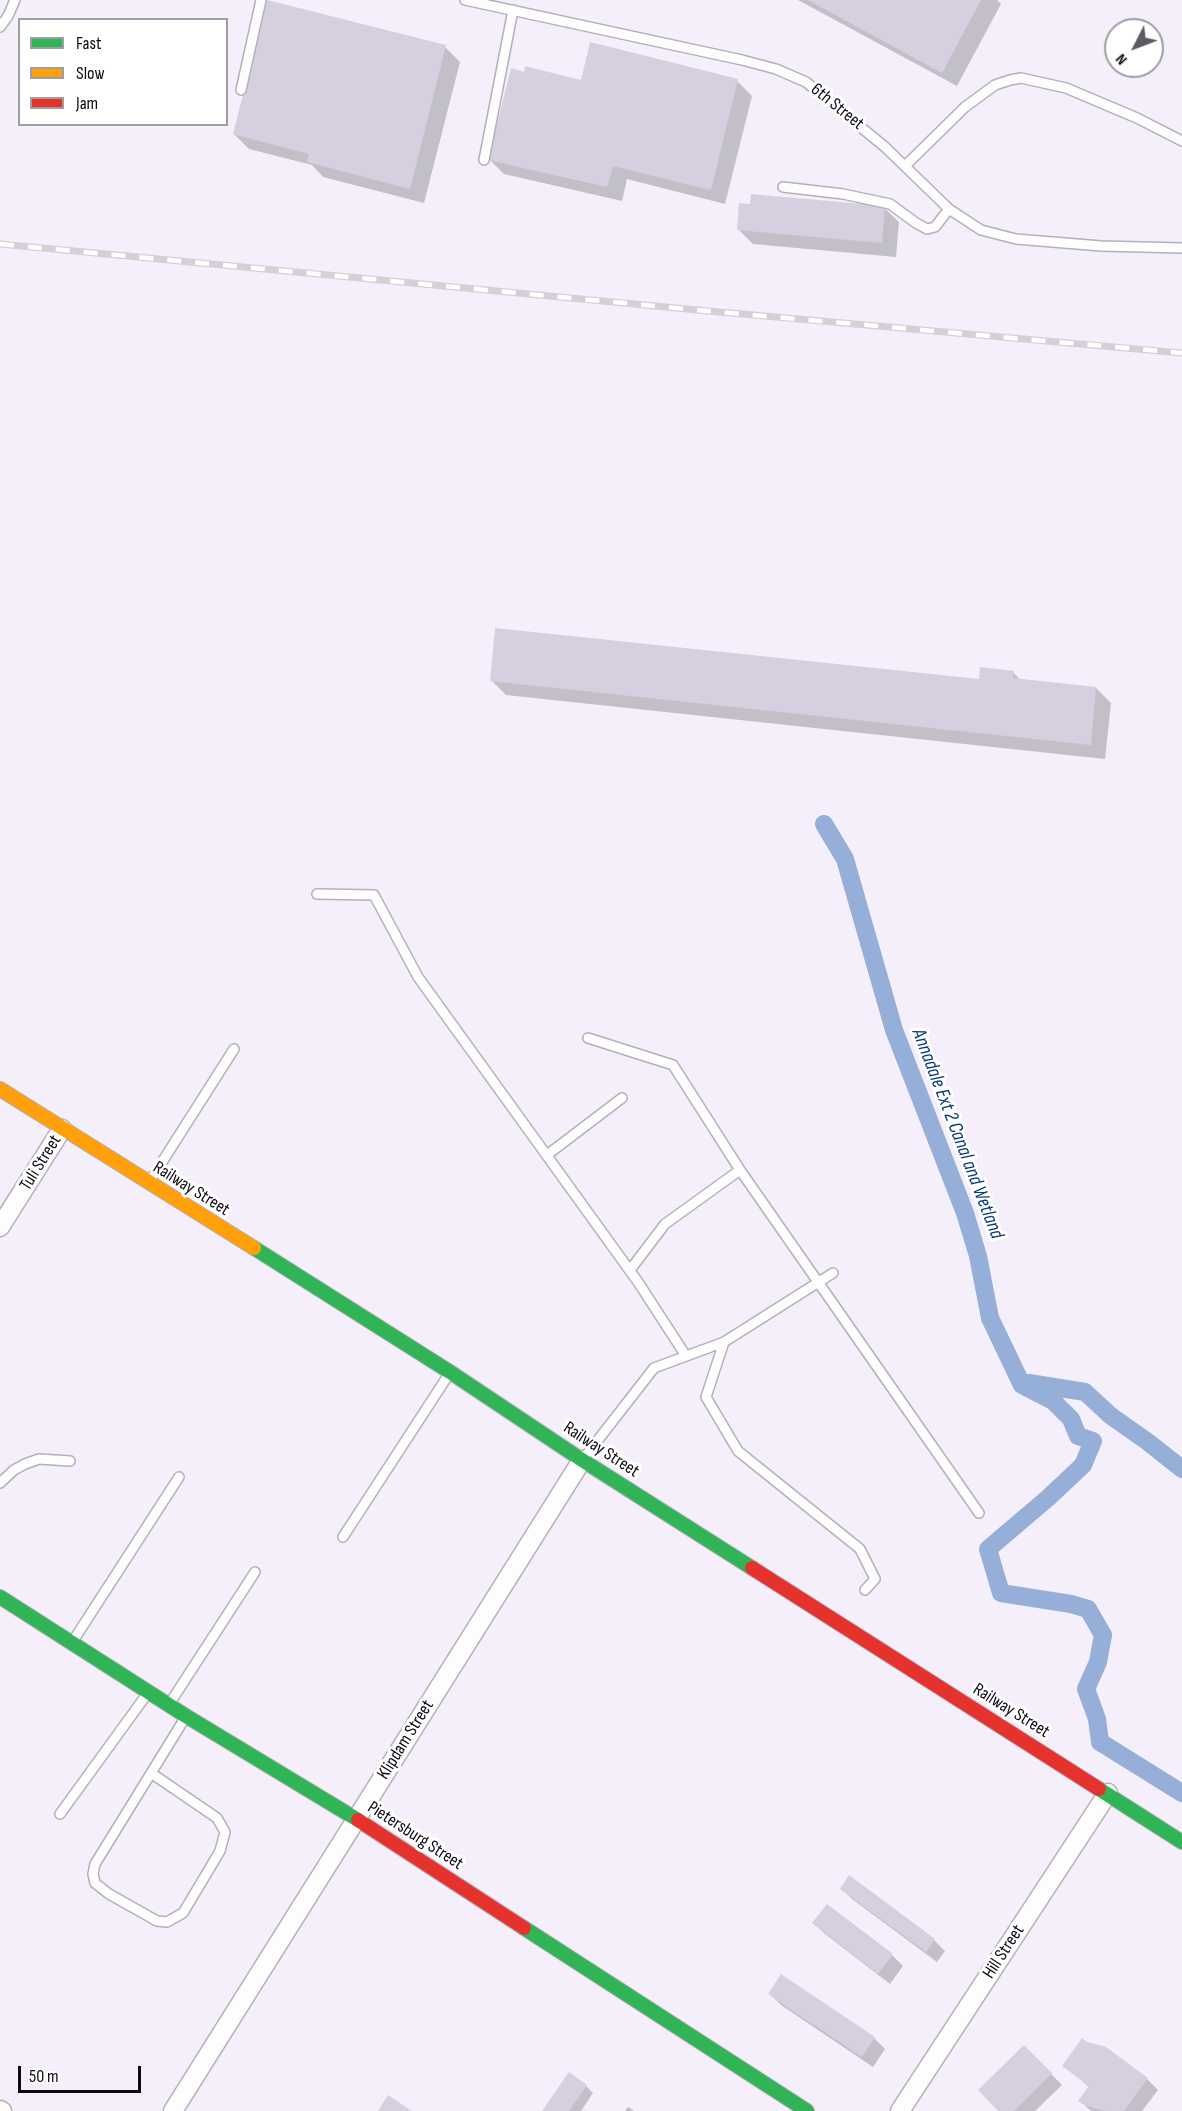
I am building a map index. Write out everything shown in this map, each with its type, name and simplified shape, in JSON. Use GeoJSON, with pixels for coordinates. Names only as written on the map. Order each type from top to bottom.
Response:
{"type":"FeatureCollection","features":[{"type":"Feature","properties":{"kind":"street","name":"Railway Street"},"geometry":{"type":"LineString","coordinates":[[0,1089],[450,1372],[582,1460],[1182,1842]]}},
{"type":"Feature","properties":{"kind":"street","name":"Tuli Street"},"geometry":{"type":"LineString","coordinates":[[0,1227],[62,1129]]}},
{"type":"Feature","properties":{"kind":"street","name":"Klipdam Street"},"geometry":{"type":"LineString","coordinates":[[173,2111],[582,1460]]}},
{"type":"Feature","properties":{"kind":"street","name":"Pietersburg Street"},"geometry":{"type":"LineString","coordinates":[[0,1597],[186,1716],[356,1819],[807,2111]]}},
{"type":"Feature","properties":{"kind":"street","name":"Hill Street"},"geometry":{"type":"LineString","coordinates":[[900,2111],[1107,1793]]}},
{"type":"Feature","properties":{"kind":"lane"},"geometry":{"type":"LineString","coordinates":[[0,27],[15,0]]}},
{"type":"Feature","properties":{"kind":"lane"},"geometry":{"type":"LineString","coordinates":[[241,90],[261,0]]}},
{"type":"Feature","properties":{"kind":"lane","name":"6th Street"},"geometry":{"type":"LineString","coordinates":[[465,0],[742,60],[776,69],[806,82],[877,140],[949,209],[981,230],[1016,239],[1101,246],[1182,248]]}},
{"type":"Feature","properties":{"kind":"lane"},"geometry":{"type":"LineString","coordinates":[[484,160],[513,10]]}},
{"type":"Feature","properties":{"kind":"lane"},"geometry":{"type":"LineString","coordinates":[[905,166],[965,107],[995,85],[1021,78],[1066,88],[1137,118],[1182,141]]}},
{"type":"Feature","properties":{"kind":"lane"},"geometry":{"type":"LineString","coordinates":[[783,187],[843,194],[890,204],[927,229],[935,227],[949,209]]}},
{"type":"Feature","properties":{"kind":"lane"},"geometry":{"type":"LineString","coordinates":[[317,894],[374,895],[418,977],[630,1270],[686,1356]]}},
{"type":"Feature","properties":{"kind":"lane"},"geometry":{"type":"LineString","coordinates":[[588,1038],[672,1065],[740,1170],[980,1513]]}},
{"type":"Feature","properties":{"kind":"lane"},"geometry":{"type":"LineString","coordinates":[[148,1184],[234,1049]]}},
{"type":"Feature","properties":{"kind":"lane"},"geometry":{"type":"LineString","coordinates":[[547,1155],[622,1098]]}},
{"type":"Feature","properties":{"kind":"lane"},"geometry":{"type":"LineString","coordinates":[[630,1270],[665,1224],[740,1170]]}},
{"type":"Feature","properties":{"kind":"lane"},"geometry":{"type":"LineString","coordinates":[[582,1460],[654,1368],[724,1342],[833,1273]]}},
{"type":"Feature","properties":{"kind":"lane"},"geometry":{"type":"LineString","coordinates":[[724,1342],[706,1397],[738,1451],[860,1549],[875,1579],[865,1590]]}},
{"type":"Feature","properties":{"kind":"lane"},"geometry":{"type":"LineString","coordinates":[[343,1537],[450,1372]]}},
{"type":"Feature","properties":{"kind":"lane"},"geometry":{"type":"LineString","coordinates":[[0,1483],[14,1470],[25,1464],[39,1460],[70,1461]]}},
{"type":"Feature","properties":{"kind":"lane"},"geometry":{"type":"LineString","coordinates":[[72,1643],[179,1477]]}},
{"type":"Feature","properties":{"kind":"lane"},"geometry":{"type":"LineString","coordinates":[[169,1705],[255,1572]]}},
{"type":"Feature","properties":{"kind":"lane"},"geometry":{"type":"LineString","coordinates":[[60,1814],[149,1692]]}},
{"type":"Feature","properties":{"kind":"lane"},"geometry":{"type":"LineString","coordinates":[[152,1773],[217,1818],[225,1832],[220,1851],[183,1913],[167,1922],[157,1921],[109,1894],[95,1883],[93,1874],[95,1864],[186,1716]]}},
{"type":"Feature","properties":{"kind":"building"},"geometry":{"type":"Polygon","coordinates":[[[267,0],[446,45],[410,189],[307,162],[309,154],[233,134],[267,0]]]}},
{"type":"Feature","properties":{"kind":"building"},"geometry":{"type":"Polygon","coordinates":[[[808,0],[981,0],[942,73],[808,0]]]}},
{"type":"Feature","properties":{"kind":"building"},"geometry":{"type":"Polygon","coordinates":[[[590,42],[738,79],[711,190],[613,166],[607,187],[488,160],[511,68],[524,72],[525,66],[581,80],[590,42]]]}},
{"type":"Feature","properties":{"kind":"building"},"geometry":{"type":"Polygon","coordinates":[[[751,194],[885,206],[882,243],[737,230],[739,203],[750,204],[751,194]]]}},
{"type":"Feature","properties":{"kind":"building"},"geometry":{"type":"Polygon","coordinates":[[[495,628],[979,679],[980,667],[1014,671],[1013,678],[1096,687],[1091,745],[490,681],[495,628]]]}},
{"type":"Feature","properties":{"kind":"building"},"geometry":{"type":"Polygon","coordinates":[[[849,1875],[935,1939],[926,1952],[840,1889],[849,1875]]]}},
{"type":"Feature","properties":{"kind":"building"},"geometry":{"type":"Polygon","coordinates":[[[827,1904],[893,1954],[878,1974],[812,1923],[827,1904]]]}},
{"type":"Feature","properties":{"kind":"building"},"geometry":{"type":"Polygon","coordinates":[[[781,1974],[875,2037],[862,2057],[768,1994],[781,1974]]]}},
{"type":"Feature","properties":{"kind":"building"},"geometry":{"type":"Polygon","coordinates":[[[1082,2038],[1087,2042],[1106,2047],[1148,2078],[1124,2111],[1105,2111],[1078,2101],[1089,2086],[1062,2066],[1082,2038]]]}},
{"type":"Feature","properties":{"kind":"building"},"geometry":{"type":"Polygon","coordinates":[[[1024,2045],[1052,2073],[1014,2111],[998,2111],[978,2090],[1024,2045]]]}},
{"type":"Feature","properties":{"kind":"building"},"geometry":{"type":"Polygon","coordinates":[[[569,2072],[587,2085],[569,2111],[542,2111],[569,2072]]]}},
{"type":"Feature","properties":{"kind":"building"},"geometry":{"type":"Polygon","coordinates":[[[388,2095],[412,2111],[378,2111],[388,2095]]]}},
{"type":"Feature","properties":{"kind":"waterway","name":"Annadale Ext 2 Canal and Wetland"},"geometry":{"type":"LineString","coordinates":[[824,824],[845,859],[894,1030],[965,1213],[978,1256],[990,1318],[1022,1385],[1053,1401],[1071,1419],[1078,1436],[1093,1441],[1083,1465],[988,1549],[1001,1593],[1071,1604],[1088,1609],[1103,1635],[1098,1662],[1086,1689],[1097,1719],[1100,1742],[1182,1793]]}},
{"type":"Feature","properties":{"kind":"waterway","name":"Annadale Ext 2 Canal and Wetland"},"geometry":{"type":"LineString","coordinates":[[1029,1383],[1085,1392],[1111,1416],[1182,1469]]}},
{"type":"Feature","properties":{"kind":"railway"},"geometry":{"type":"LineString","coordinates":[[0,244],[1182,353]]}},
{"type":"Feature","properties":{"kind":"traffic: fast"},"geometry":{"type":"LineString","coordinates":[[254,1248],[752,1568]]}},
{"type":"Feature","properties":{"kind":"traffic: fast"},"geometry":{"type":"LineString","coordinates":[[0,1597],[186,1716],[358,1820]]}},
{"type":"Feature","properties":{"kind":"traffic: fast"},"geometry":{"type":"LineString","coordinates":[[1099,1789],[1182,1842]]}},
{"type":"Feature","properties":{"kind":"traffic: fast"},"geometry":{"type":"LineString","coordinates":[[524,1928],[807,2111]]}},
{"type":"Feature","properties":{"kind":"traffic: slow"},"geometry":{"type":"LineString","coordinates":[[0,1089],[254,1248]]}},
{"type":"Feature","properties":{"kind":"traffic: jam"},"geometry":{"type":"LineString","coordinates":[[752,1568],[1099,1789]]}},
{"type":"Feature","properties":{"kind":"traffic: jam"},"geometry":{"type":"LineString","coordinates":[[358,1820],[524,1928]]}}]}
